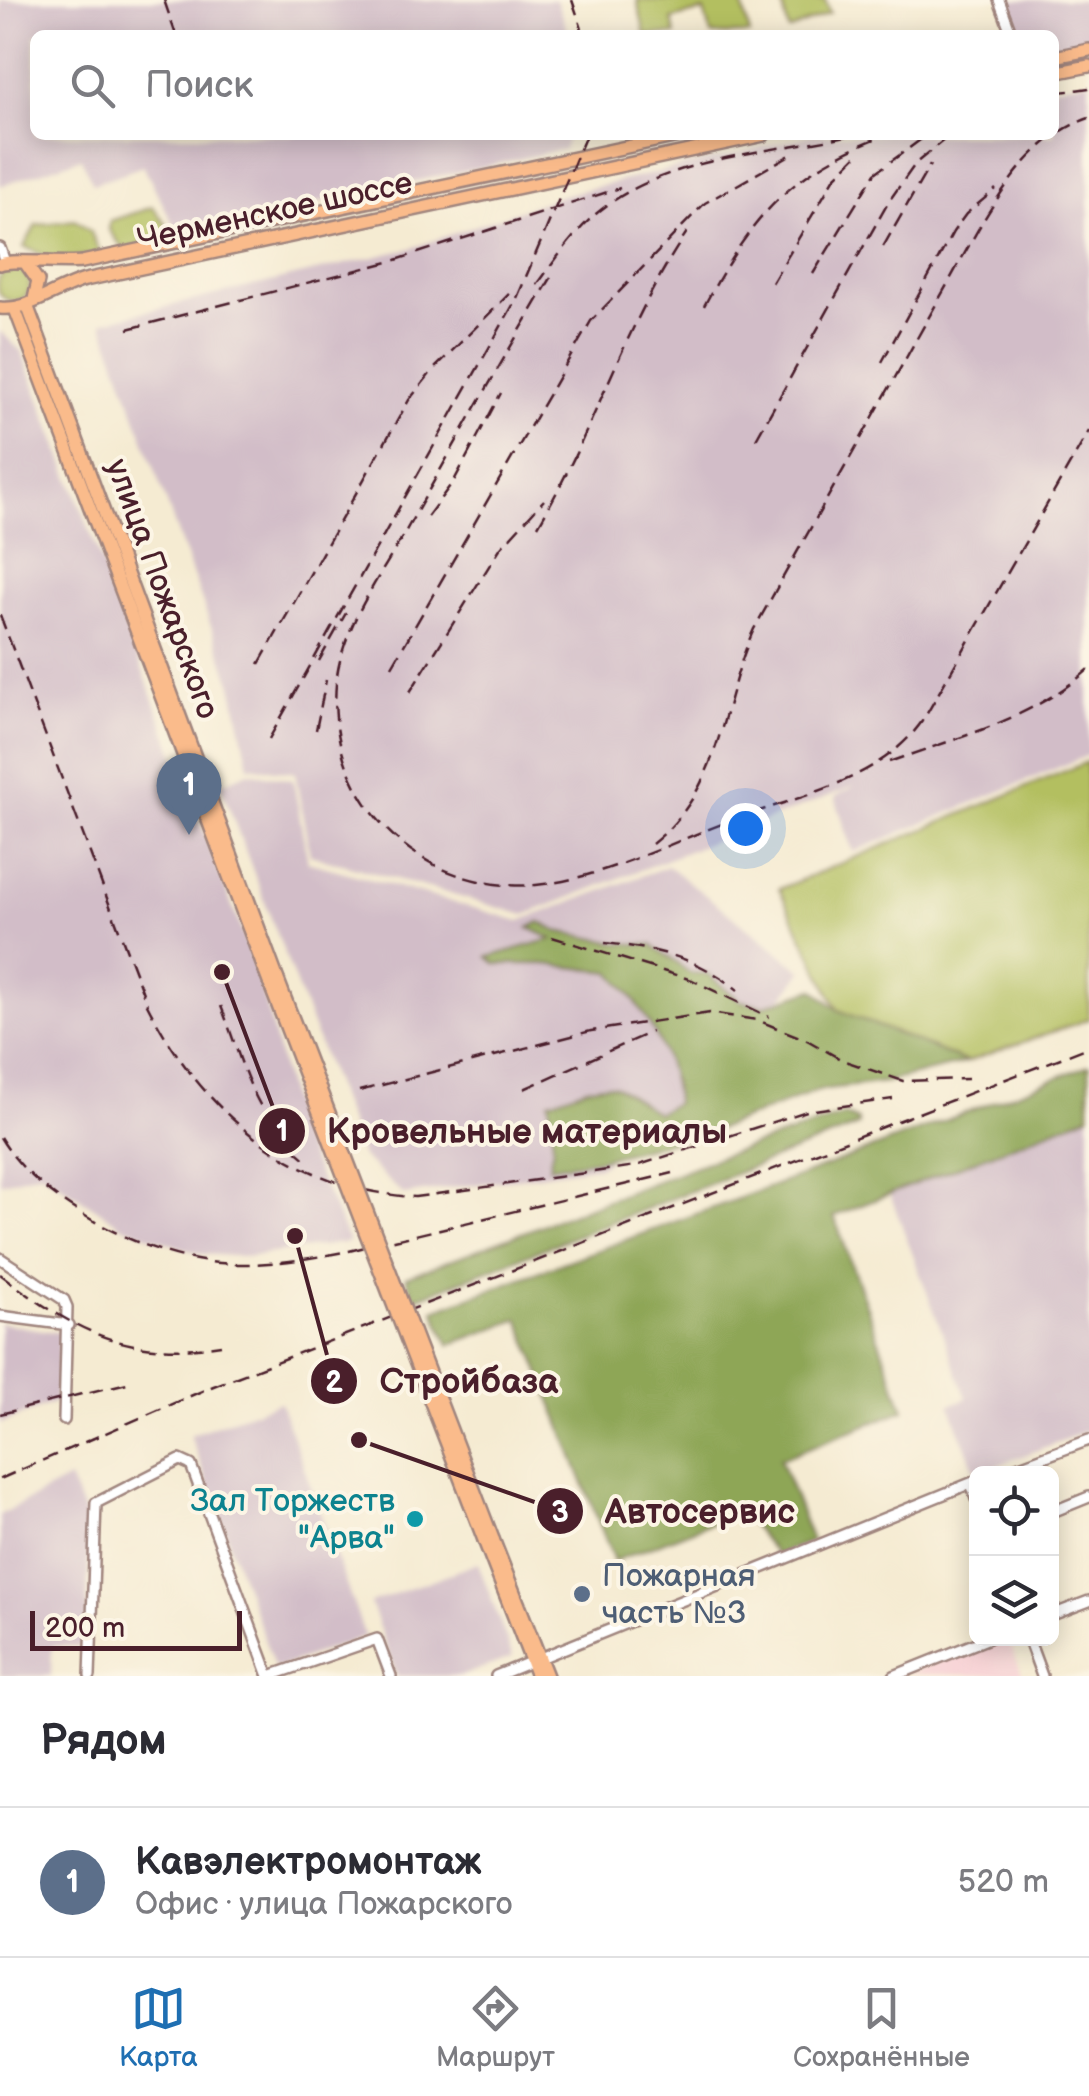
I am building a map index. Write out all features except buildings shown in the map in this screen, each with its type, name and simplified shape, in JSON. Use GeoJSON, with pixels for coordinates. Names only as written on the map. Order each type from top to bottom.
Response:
{"type":"FeatureCollection","features":[{"type":"Feature","properties":{"kind":"main road"},"geometry":{"type":"LineString","coordinates":[[1059,56],[1089,50]]}},
{"type":"Feature","properties":{"kind":"main road"},"geometry":{"type":"LineString","coordinates":[[1059,72],[1089,66]]}},
{"type":"Feature","properties":{"kind":"main road","name":"Черменское шоссе"},"geometry":{"type":"LineString","coordinates":[[3,263],[82,262],[659,140]]}},
{"type":"Feature","properties":{"kind":"main road","name":"Черменское шоссе"},"geometry":{"type":"LineString","coordinates":[[14,306],[85,280],[741,140]]}},
{"type":"Feature","properties":{"kind":"main road"},"geometry":{"type":"LineString","coordinates":[[14,306],[38,281],[26,264]]}},
{"type":"Feature","properties":{"kind":"main road","name":"улица Пожарского"},"geometry":{"type":"LineString","coordinates":[[14,306],[537,1667],[547,1676]]}},
{"type":"Feature","properties":{"kind":"street"},"geometry":{"type":"LineString","coordinates":[[999,0],[1010,30]]}},
{"type":"Feature","properties":{"kind":"street"},"geometry":{"type":"LineString","coordinates":[[0,248],[3,263]]}},
{"type":"Feature","properties":{"kind":"street"},"geometry":{"type":"LineString","coordinates":[[0,1258],[64,1300],[69,1325],[64,1420]]}},
{"type":"Feature","properties":{"kind":"street"},"geometry":{"type":"LineString","coordinates":[[0,1316],[69,1325]]}},
{"type":"Feature","properties":{"kind":"street"},"geometry":{"type":"LineString","coordinates":[[1019,1466],[1089,1440]]}},
{"type":"Feature","properties":{"kind":"street"},"geometry":{"type":"LineString","coordinates":[[90,1676],[96,1503],[180,1460],[191,1465],[269,1676],[377,1639],[390,1676]]}},
{"type":"Feature","properties":{"kind":"street"},"geometry":{"type":"LineString","coordinates":[[496,1676],[537,1667],[969,1484]]}},
{"type":"Feature","properties":{"kind":"street"},"geometry":{"type":"LineString","coordinates":[[1059,1509],[1089,1498]]}},
{"type":"Feature","properties":{"kind":"street"},"geometry":{"type":"LineString","coordinates":[[1059,1612],[1089,1601]]}},
{"type":"Feature","properties":{"kind":"street"},"geometry":{"type":"LineString","coordinates":[[894,1676],[969,1646]]}},
{"type":"Feature","properties":{"kind":"street"},"geometry":{"type":"LineString","coordinates":[[1031,1646],[1042,1676]]}},
{"type":"Feature","properties":{"kind":"shaded area"},"geometry":{"type":"Polygon","coordinates":[[[0,0],[556,0],[567,30],[30,30],[30,140],[567,140],[564,149],[178,233],[143,166],[93,184],[81,158],[0,186],[0,0]]]}},
{"type":"Feature","properties":{"kind":"shaded area"},"geometry":{"type":"Polygon","coordinates":[[[1007,0],[1089,0],[1089,40],[1059,46],[1059,30],[1017,30],[1007,0]]]}},
{"type":"Feature","properties":{"kind":"shaded area"},"geometry":{"type":"Polygon","coordinates":[[[1089,80],[1089,755],[853,852],[835,797],[857,785],[525,915],[310,855],[295,773],[249,766],[232,685],[102,322],[412,248],[563,195],[792,140],[1059,140],[1059,86],[1089,80]]]}},
{"type":"Feature","properties":{"kind":"shaded area"},"geometry":{"type":"Polygon","coordinates":[[[0,331],[22,352],[259,977],[298,1131],[349,1242],[246,1257],[200,1254],[124,1227],[41,1172],[0,1183],[0,331]]]}},
{"type":"Feature","properties":{"kind":"shaded area"},"geometry":{"type":"Polygon","coordinates":[[[249,772],[293,780],[308,862],[520,921],[668,866],[803,971],[769,1014],[676,1096],[664,1119],[600,1166],[404,1195],[362,1157],[220,784],[249,772]]]}},
{"type":"Feature","properties":{"kind":"shaded area"},"geometry":{"type":"Polygon","coordinates":[[[1089,1092],[1089,1430],[997,1466],[973,1466],[950,1405],[967,1398],[883,1176],[1089,1092]]]}},
{"type":"Feature","properties":{"kind":"shaded area"},"geometry":{"type":"Polygon","coordinates":[[[0,1323],[61,1333],[55,1402],[0,1424],[0,1323]]]}},
{"type":"Feature","properties":{"kind":"shaded area"},"geometry":{"type":"Polygon","coordinates":[[[280,1402],[365,1636],[275,1669],[190,1435],[280,1402]]]}},
{"type":"Feature","properties":{"kind":"shaded area"},"geometry":{"type":"Polygon","coordinates":[[[69,1479],[89,1523],[86,1647],[52,1646],[51,1676],[0,1676],[0,1515],[69,1479]]]}},
{"type":"Feature","properties":{"kind":"shaded area"},"geometry":{"type":"Polygon","coordinates":[[[478,1563],[513,1657],[461,1676],[397,1676],[370,1603],[478,1563]]]}},
{"type":"Feature","properties":{"kind":"shaded area"},"geometry":{"type":"Polygon","coordinates":[[[979,1646],[1011,1646],[1023,1676],[906,1674],[979,1646]]]}},
{"type":"Feature","properties":{"kind":"green space"},"geometry":{"type":"Polygon","coordinates":[[[637,0],[741,0],[749,30],[710,30],[704,11],[672,19],[674,30],[644,30],[637,0]]]}},
{"type":"Feature","properties":{"kind":"green space"},"geometry":{"type":"Polygon","coordinates":[[[781,0],[825,0],[830,13],[789,30],[781,0]]]}},
{"type":"Feature","properties":{"kind":"green space"},"geometry":{"type":"Polygon","coordinates":[[[153,207],[175,236],[124,250],[109,230],[110,221],[153,207]]]}},
{"type":"Feature","properties":{"kind":"green space"},"geometry":{"type":"Polygon","coordinates":[[[75,220],[90,231],[101,254],[56,260],[24,247],[36,225],[75,220]]]}},
{"type":"Feature","properties":{"kind":"green space"},"geometry":{"type":"Polygon","coordinates":[[[8,271],[20,271],[28,279],[28,291],[20,299],[8,299],[0,291],[0,279],[8,271]]]}},
{"type":"Feature","properties":{"kind":"green space"},"geometry":{"type":"Polygon","coordinates":[[[1087,762],[1089,1019],[967,1062],[838,1010],[779,889],[1087,762]]]}},
{"type":"Feature","properties":{"kind":"green space"},"geometry":{"type":"Polygon","coordinates":[[[540,922],[557,931],[617,943],[652,945],[690,973],[707,974],[741,1001],[763,1006],[814,989],[838,1010],[967,1062],[886,1082],[819,1090],[716,1130],[597,1160],[549,1167],[553,1146],[549,1101],[608,1085],[657,1113],[675,1103],[669,1067],[654,1032],[611,972],[545,964],[496,964],[488,957],[552,939],[529,928],[540,922]]]}},
{"type":"Feature","properties":{"kind":"green space"},"geometry":{"type":"Polygon","coordinates":[[[1089,1065],[1089,1115],[834,1216],[904,1410],[780,1459],[812,1541],[776,1555],[741,1511],[614,1561],[519,1319],[449,1345],[434,1310],[814,1171],[1089,1065]]]}},
{"type":"Feature","properties":{"kind":"green space"},"geometry":{"type":"Polygon","coordinates":[[[844,1115],[858,1121],[858,1126],[414,1299],[406,1277],[725,1155],[844,1115]]]}},
{"type":"Feature","properties":{"kind":"railway"},"geometry":{"type":"LineString","coordinates":[[164,0],[174,30]]}},
{"type":"Feature","properties":{"kind":"railway"},"geometry":{"type":"LineString","coordinates":[[572,0],[582,30]]}},
{"type":"Feature","properties":{"kind":"railway"},"geometry":{"type":"LineString","coordinates":[[1059,92],[1089,88]]}},
{"type":"Feature","properties":{"kind":"railway"},"geometry":{"type":"LineString","coordinates":[[1059,133],[1089,118]]}},
{"type":"Feature","properties":{"kind":"railway"},"geometry":{"type":"LineString","coordinates":[[269,739],[517,298],[584,140]]}},
{"type":"Feature","properties":{"kind":"railway"},"geometry":{"type":"LineString","coordinates":[[537,285],[583,226],[629,192],[689,167],[824,140]]}},
{"type":"Feature","properties":{"kind":"railway"},"geometry":{"type":"LineString","coordinates":[[704,306],[739,247],[776,201],[823,165],[873,140]]}},
{"type":"Feature","properties":{"kind":"railway"},"geometry":{"type":"LineString","coordinates":[[813,274],[875,173],[920,140]]}},
{"type":"Feature","properties":{"kind":"railway"},"geometry":{"type":"LineString","coordinates":[[756,439],[889,201],[916,163],[944,140]]}},
{"type":"Feature","properties":{"kind":"railway"},"geometry":{"type":"LineString","coordinates":[[652,844],[675,822],[707,771],[754,629],[980,226],[1025,162],[1049,140]]}},
{"type":"Feature","properties":{"kind":"railway"},"geometry":{"type":"LineString","coordinates":[[772,283],[835,177],[861,151]]}},
{"type":"Feature","properties":{"kind":"railway"},"geometry":{"type":"LineString","coordinates":[[392,666],[591,321],[705,203],[790,155]]}},
{"type":"Feature","properties":{"kind":"railway"},"geometry":{"type":"LineString","coordinates":[[883,247],[930,165]]}},
{"type":"Feature","properties":{"kind":"railway"},"geometry":{"type":"LineString","coordinates":[[128,329],[396,260],[620,188]]}},
{"type":"Feature","properties":{"kind":"railway"},"geometry":{"type":"LineString","coordinates":[[882,362],[953,232],[966,214],[996,189]]}},
{"type":"Feature","properties":{"kind":"railway"},"geometry":{"type":"LineString","coordinates":[[538,526],[645,303],[687,232]]}},
{"type":"Feature","properties":{"kind":"railway"},"geometry":{"type":"LineString","coordinates":[[551,278],[364,602],[339,663],[337,726],[347,766],[364,801],[389,831],[419,856],[454,874],[494,884],[536,885],[584,876],[837,784],[886,757],[925,717],[1089,431]]}},
{"type":"Feature","properties":{"kind":"railway"},"geometry":{"type":"LineString","coordinates":[[259,664],[409,400],[434,369],[509,294]]}},
{"type":"Feature","properties":{"kind":"railway"},"geometry":{"type":"LineString","coordinates":[[427,517],[455,479],[501,393]]}},
{"type":"Feature","properties":{"kind":"railway"},"geometry":{"type":"LineString","coordinates":[[410,692],[501,547],[544,500]]}},
{"type":"Feature","properties":{"kind":"railway"},"geometry":{"type":"LineString","coordinates":[[319,661],[346,613]]}},
{"type":"Feature","properties":{"kind":"railway"},"geometry":{"type":"LineString","coordinates":[[0,615],[147,1004],[194,1078],[223,1110],[290,1161],[328,1179],[370,1191],[415,1197],[636,1166],[807,1111],[893,1099]]}},
{"type":"Feature","properties":{"kind":"railway"},"geometry":{"type":"LineString","coordinates":[[889,762],[1020,714],[1089,669]]}},
{"type":"Feature","properties":{"kind":"railway"},"geometry":{"type":"LineString","coordinates":[[316,730],[326,680]]}},
{"type":"Feature","properties":{"kind":"railway"},"geometry":{"type":"LineString","coordinates":[[552,937],[692,980],[769,1017]]}},
{"type":"Feature","properties":{"kind":"railway"},"geometry":{"type":"LineString","coordinates":[[605,943],[675,956],[738,990]]}},
{"type":"Feature","properties":{"kind":"railway"},"geometry":{"type":"LineString","coordinates":[[221,1006],[262,1108],[288,1143],[307,1160]]}},
{"type":"Feature","properties":{"kind":"railway"},"geometry":{"type":"LineString","coordinates":[[359,1091],[591,1031],[710,1013],[757,1020],[807,1040],[842,1060],[903,1081],[968,1079]]}},
{"type":"Feature","properties":{"kind":"railway"},"geometry":{"type":"LineString","coordinates":[[524,1089],[651,1032]]}},
{"type":"Feature","properties":{"kind":"railway"},"geometry":{"type":"LineString","coordinates":[[0,1479],[211,1387],[1089,1047]]}},
{"type":"Feature","properties":{"kind":"railway"},"geometry":{"type":"LineString","coordinates":[[0,1137],[40,1183],[96,1222],[160,1250],[191,1259],[236,1264],[285,1262],[349,1251],[673,1173]]}},
{"type":"Feature","properties":{"kind":"railway"},"geometry":{"type":"LineString","coordinates":[[0,1274],[52,1311],[102,1336],[156,1348],[221,1345]]}},
{"type":"Feature","properties":{"kind":"railway"},"geometry":{"type":"LineString","coordinates":[[0,1414],[127,1383]]}},
{"type":"Feature","properties":{"kind":"place","name":"Кавэлектромонтаж"},"geometry":{"type":"Point","coordinates":[189,835]}},
{"type":"Feature","properties":{"kind":"place","name":"Кровельные материалы"},"geometry":{"type":"Point","coordinates":[222,972]}},
{"type":"Feature","properties":{"kind":"place","name":"Стройбаза"},"geometry":{"type":"Point","coordinates":[295,1236]}},
{"type":"Feature","properties":{"kind":"place","name":"Автосервис"},"geometry":{"type":"Point","coordinates":[359,1440]}},
{"type":"Feature","properties":{"kind":"place","name":"Зал Торжеств \"Арва\""},"geometry":{"type":"Point","coordinates":[415,1519]}},
{"type":"Feature","properties":{"kind":"place","name":"Пожарная часть №3"},"geometry":{"type":"Point","coordinates":[582,1594]}}]}
